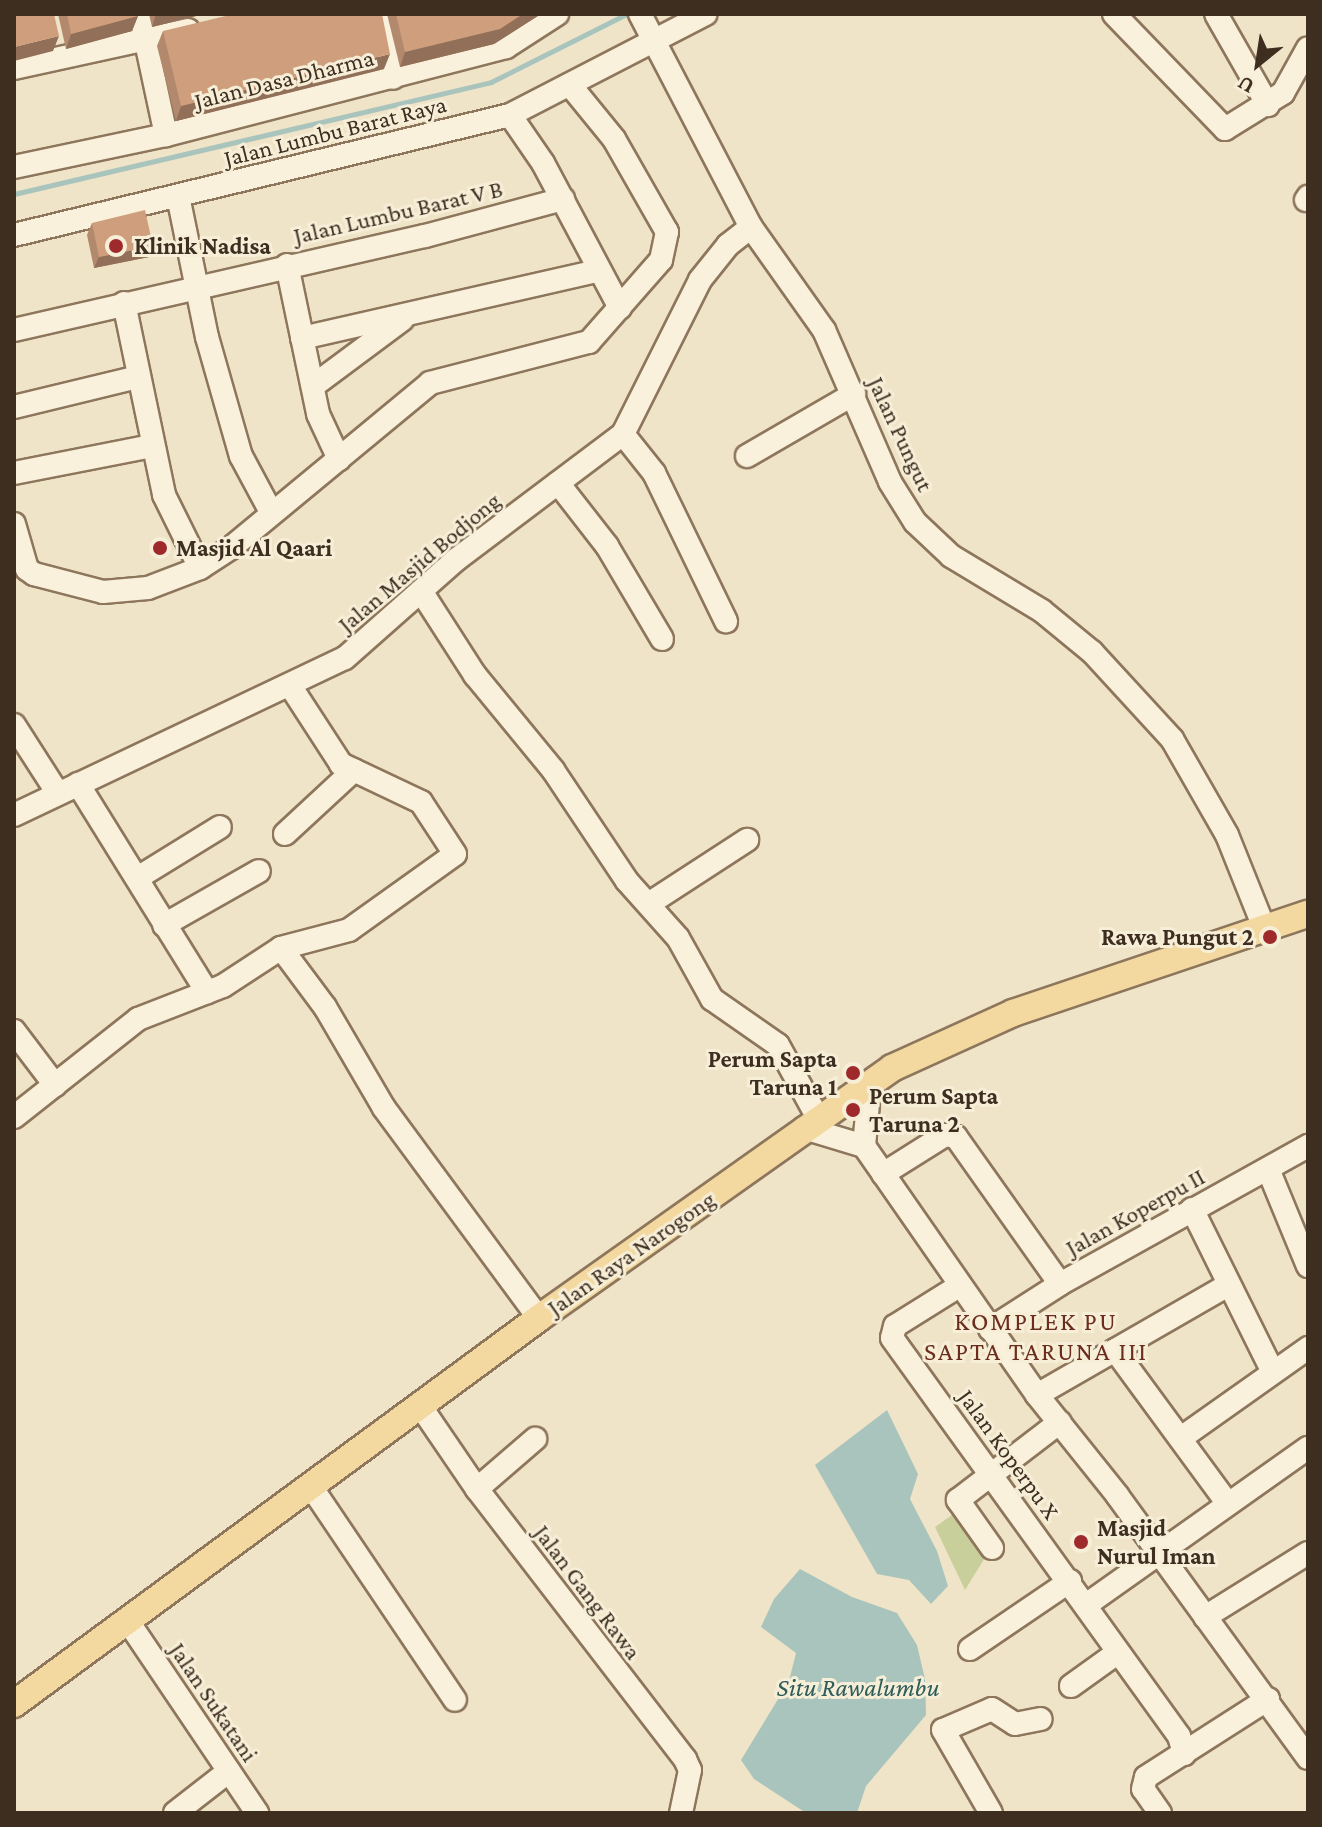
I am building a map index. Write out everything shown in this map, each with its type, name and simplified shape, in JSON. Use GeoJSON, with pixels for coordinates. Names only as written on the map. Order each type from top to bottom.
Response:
{"type":"FeatureCollection","features":[{"type":"Feature","properties":{"kind":"main road","name":"Jalan Raya Narogong"},"geometry":{"type":"LineString","coordinates":[[14,1704],[539,1318],[870,1082],[1013,1013],[1308,914]]}},
{"type":"Feature","properties":{"kind":"street"},"geometry":{"type":"LineString","coordinates":[[140,14],[166,135]]}},
{"type":"Feature","properties":{"kind":"street"},"geometry":{"type":"LineString","coordinates":[[380,14],[393,78]]}},
{"type":"Feature","properties":{"kind":"street","name":"Jalan Dasa Dharma"},"geometry":{"type":"LineString","coordinates":[[14,167],[166,135],[506,47],[557,14]]}},
{"type":"Feature","properties":{"kind":"street","name":"Jalan Lumbu Barat Raya"},"geometry":{"type":"LineString","coordinates":[[14,235],[510,115],[570,85],[649,29],[706,14]]}},
{"type":"Feature","properties":{"kind":"street"},"geometry":{"type":"LineString","coordinates":[[1114,14],[1198,105],[1230,129],[1283,93],[1308,48]]}},
{"type":"Feature","properties":{"kind":"street"},"geometry":{"type":"LineString","coordinates":[[1216,14],[1268,105]]}},
{"type":"Feature","properties":{"kind":"street"},"geometry":{"type":"LineString","coordinates":[[14,68],[211,24]]}},
{"type":"Feature","properties":{"kind":"street"},"geometry":{"type":"LineString","coordinates":[[54,29],[61,58]]}},
{"type":"Feature","properties":{"kind":"street","name":"Jalan Pungut"},"geometry":{"type":"LineString","coordinates":[[649,29],[751,227],[824,330],[890,482],[915,522],[951,556],[1042,611],[1092,652],[1172,739],[1227,835],[1265,930]]}},
{"type":"Feature","properties":{"kind":"street"},"geometry":{"type":"LineString","coordinates":[[14,524],[27,569],[103,592],[148,588],[200,568],[232,547],[270,510],[441,377],[589,342],[661,260],[667,232],[614,139],[570,85]]}},
{"type":"Feature","properties":{"kind":"street"},"geometry":{"type":"LineString","coordinates":[[510,115],[563,199],[597,271],[620,308]]}},
{"type":"Feature","properties":{"kind":"street"},"geometry":{"type":"LineString","coordinates":[[178,196],[207,337],[241,456],[270,510]]}},
{"type":"Feature","properties":{"kind":"street","name":"Jalan Lumbu Barat V B"},"geometry":{"type":"LineString","coordinates":[[14,330],[198,284],[425,236],[563,199]]}},
{"type":"Feature","properties":{"kind":"street","name":"Jalan Masjid Bodjong"},"geometry":{"type":"LineString","coordinates":[[14,815],[291,687],[345,658],[421,591],[623,434],[700,280],[728,245],[751,227]]}},
{"type":"Feature","properties":{"kind":"street"},"geometry":{"type":"LineString","coordinates":[[287,265],[318,414],[339,459]]}},
{"type":"Feature","properties":{"kind":"street"},"geometry":{"type":"LineString","coordinates":[[302,338],[597,271]]}},
{"type":"Feature","properties":{"kind":"street"},"geometry":{"type":"LineString","coordinates":[[124,303],[164,495],[200,568]]}},
{"type":"Feature","properties":{"kind":"street"},"geometry":{"type":"LineString","coordinates":[[313,386],[409,315]]}},
{"type":"Feature","properties":{"kind":"street"},"geometry":{"type":"LineString","coordinates":[[14,407],[138,377]]}},
{"type":"Feature","properties":{"kind":"street"},"geometry":{"type":"LineString","coordinates":[[747,456],[854,394]]}},
{"type":"Feature","properties":{"kind":"street"},"geometry":{"type":"LineString","coordinates":[[623,434],[654,473],[726,621]]}},
{"type":"Feature","properties":{"kind":"street"},"geometry":{"type":"LineString","coordinates":[[14,473],[152,446]]}},
{"type":"Feature","properties":{"kind":"street"},"geometry":{"type":"LineString","coordinates":[[558,483],[607,546],[662,639]]}},
{"type":"Feature","properties":{"kind":"street"},"geometry":{"type":"LineString","coordinates":[[421,591],[475,675],[553,770],[627,881],[650,903],[690,955],[712,999],[778,1045],[811,1123],[864,1146],[1037,1395],[1159,1552],[1308,1758]]}},
{"type":"Feature","properties":{"kind":"street"},"geometry":{"type":"LineString","coordinates":[[14,1117],[138,1019],[242,976],[281,948],[337,936],[363,923],[455,854],[421,802],[341,764],[291,687]]}},
{"type":"Feature","properties":{"kind":"street"},"geometry":{"type":"LineString","coordinates":[[14,725],[139,877],[164,925],[207,992]]}},
{"type":"Feature","properties":{"kind":"street"},"geometry":{"type":"LineString","coordinates":[[285,834],[354,770]]}},
{"type":"Feature","properties":{"kind":"street"},"geometry":{"type":"LineString","coordinates":[[139,877],[220,827]]}},
{"type":"Feature","properties":{"kind":"street"},"geometry":{"type":"LineString","coordinates":[[650,903],[747,840]]}},
{"type":"Feature","properties":{"kind":"street"},"geometry":{"type":"LineString","coordinates":[[164,925],[259,871]]}},
{"type":"Feature","properties":{"kind":"street"},"geometry":{"type":"LineString","coordinates":[[281,948],[325,1007],[384,1108],[539,1318]]}},
{"type":"Feature","properties":{"kind":"street"},"geometry":{"type":"LineString","coordinates":[[14,1031],[55,1085]]}},
{"type":"Feature","properties":{"kind":"street"},"geometry":{"type":"LineString","coordinates":[[864,1146],[870,1082]]}},
{"type":"Feature","properties":{"kind":"street"},"geometry":{"type":"LineString","coordinates":[[883,1174],[945,1135],[956,1137],[1060,1284]]}},
{"type":"Feature","properties":{"kind":"street","name":"Jalan Koperpu II"},"geometry":{"type":"LineString","coordinates":[[990,1329],[1060,1284],[1308,1146]]}},
{"type":"Feature","properties":{"kind":"street"},"geometry":{"type":"LineString","coordinates":[[1268,1169],[1308,1266]]}},
{"type":"Feature","properties":{"kind":"street"},"geometry":{"type":"LineString","coordinates":[[1192,1209],[1273,1372]]}},
{"type":"Feature","properties":{"kind":"street"},"geometry":{"type":"LineString","coordinates":[[1037,1395],[1228,1285]]}},
{"type":"Feature","properties":{"kind":"street","name":"Jalan Koperpu X"},"geometry":{"type":"LineString","coordinates":[[959,1286],[895,1326],[892,1338],[992,1471],[1117,1653],[1179,1736],[1184,1754]]}},
{"type":"Feature","properties":{"kind":"street"},"geometry":{"type":"LineString","coordinates":[[1181,1438],[1308,1348]]}},
{"type":"Feature","properties":{"kind":"street"},"geometry":{"type":"LineString","coordinates":[[1115,1350],[1228,1504]]}},
{"type":"Feature","properties":{"kind":"street","name":"Jalan Gang Rawa"},"geometry":{"type":"LineString","coordinates":[[421,1407],[477,1489],[685,1759],[690,1770],[681,1813]]}},
{"type":"Feature","properties":{"kind":"street"},"geometry":{"type":"LineString","coordinates":[[992,1548],[957,1504],[992,1471],[1060,1422]]}},
{"type":"Feature","properties":{"kind":"street"},"geometry":{"type":"LineString","coordinates":[[477,1489],[535,1439]]}},
{"type":"Feature","properties":{"kind":"street"},"geometry":{"type":"LineString","coordinates":[[1086,1605],[1308,1448]]}},
{"type":"Feature","properties":{"kind":"street"},"geometry":{"type":"LineString","coordinates":[[310,1485],[455,1700]]}},
{"type":"Feature","properties":{"kind":"street"},"geometry":{"type":"LineString","coordinates":[[1205,1617],[1308,1553]]}},
{"type":"Feature","properties":{"kind":"street"},"geometry":{"type":"LineString","coordinates":[[970,1649],[1070,1581]]}},
{"type":"Feature","properties":{"kind":"street","name":"Jalan Sukatani"},"geometry":{"type":"LineString","coordinates":[[127,1620],[257,1813]]}},
{"type":"Feature","properties":{"kind":"street"},"geometry":{"type":"LineString","coordinates":[[1071,1686],[1117,1653]]}},
{"type":"Feature","properties":{"kind":"street"},"geometry":{"type":"LineString","coordinates":[[1160,1813],[1143,1782],[1268,1699]]}},
{"type":"Feature","properties":{"kind":"street"},"geometry":{"type":"LineString","coordinates":[[991,1813],[943,1730],[992,1709],[1015,1724],[1041,1719]]}},
{"type":"Feature","properties":{"kind":"street"},"geometry":{"type":"LineString","coordinates":[[175,1813],[229,1771]]}},
{"type":"Feature","properties":{"kind":"green space"},"geometry":{"type":"Polygon","coordinates":[[[952,1515],[986,1556],[965,1590],[935,1527],[952,1515]]]}},
{"type":"Feature","properties":{"kind":"water"},"geometry":{"type":"Polygon","coordinates":[[[887,1410],[918,1474],[910,1499],[937,1551],[948,1586],[931,1604],[909,1580],[877,1574],[815,1465],[887,1410]]]}},
{"type":"Feature","properties":{"kind":"water","name":"Situ Rawalumbu"},"geometry":{"type":"Polygon","coordinates":[[[800,1569],[852,1597],[897,1613],[917,1645],[925,1679],[926,1715],[866,1786],[857,1813],[806,1813],[754,1779],[741,1760],[789,1681],[796,1653],[761,1627],[774,1599],[800,1569]]]}},
{"type":"Feature","properties":{"kind":"building"},"geometry":{"type":"Polygon","coordinates":[[[14,14],[54,14],[59,36],[14,47],[14,14]]]}},
{"type":"Feature","properties":{"kind":"building"},"geometry":{"type":"Polygon","coordinates":[[[67,14],[137,14],[138,16],[71,34],[67,14]]]}},
{"type":"Feature","properties":{"kind":"building"},"geometry":{"type":"Polygon","coordinates":[[[234,14],[382,14],[390,54],[181,106],[163,31],[234,14]]]}},
{"type":"Feature","properties":{"kind":"building"},"geometry":{"type":"Polygon","coordinates":[[[396,14],[523,14],[500,29],[405,52],[396,14]]]}},
{"type":"Feature","properties":{"kind":"building"},"geometry":{"type":"Polygon","coordinates":[[[145,210],[153,246],[99,257],[92,223],[145,210]]]}},
{"type":"Feature","properties":{"kind":"waterway"},"geometry":{"type":"LineString","coordinates":[[14,194],[491,82],[626,14]]}},
{"type":"Feature","properties":{"kind":"place","name":"Klinik Nadisa"},"geometry":{"type":"Point","coordinates":[116,246]}},
{"type":"Feature","properties":{"kind":"place","name":"Masjid Al Qaari"},"geometry":{"type":"Point","coordinates":[160,548]}},
{"type":"Feature","properties":{"kind":"place","name":"Rawa Pungut 2"},"geometry":{"type":"Point","coordinates":[1270,937]}},
{"type":"Feature","properties":{"kind":"place","name":"Perum Sapta Taruna 1"},"geometry":{"type":"Point","coordinates":[853,1073]}},
{"type":"Feature","properties":{"kind":"place","name":"Perum Sapta Taruna 2"},"geometry":{"type":"Point","coordinates":[853,1110]}},
{"type":"Feature","properties":{"kind":"place","name":"Masjid Nurul Iman"},"geometry":{"type":"Point","coordinates":[1081,1542]}},
{"type":"Feature","properties":{"kind":"district","name":"KOMPLEK PU SAPTA TARUNA III"},"geometry":{"type":"Point","coordinates":[1036,1337]}}]}
